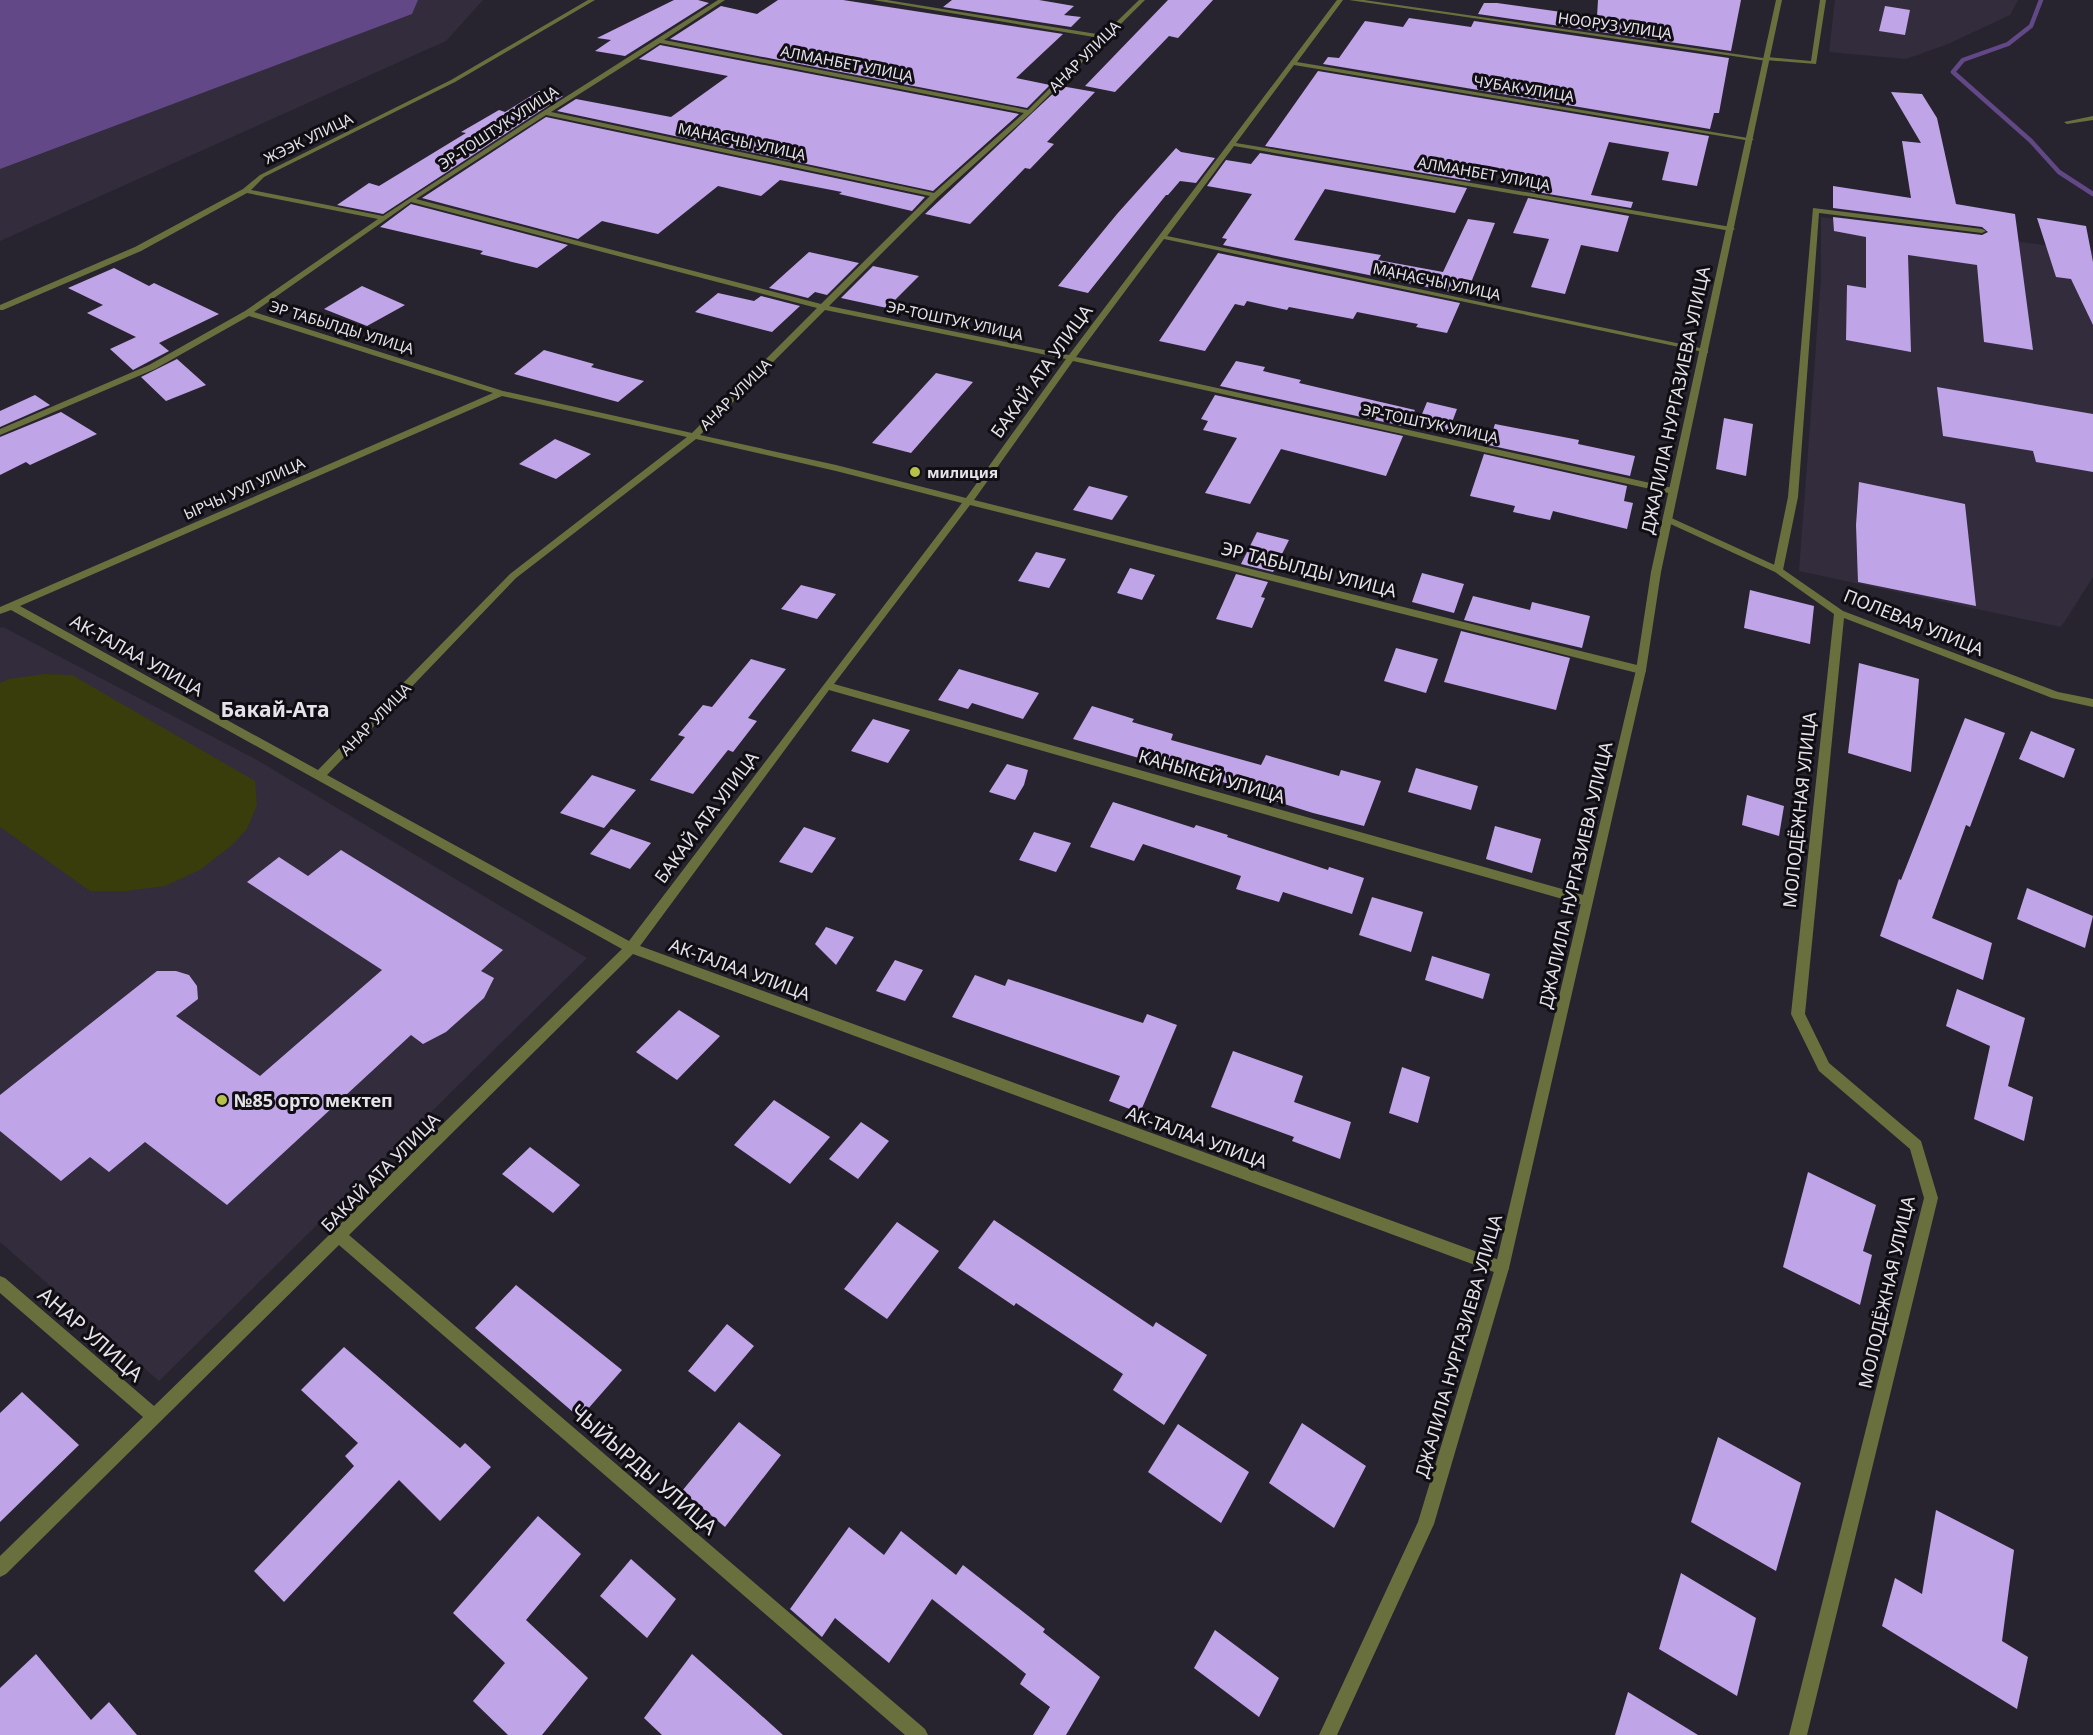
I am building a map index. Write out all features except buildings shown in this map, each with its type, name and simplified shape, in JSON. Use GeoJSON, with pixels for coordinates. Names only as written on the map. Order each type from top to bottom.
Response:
{"type":"FeatureCollection","features":[{"type":"Feature","properties":{"kind":"street","name":"ЖЭЭК УЛИЦА"},"geometry":{"type":"LineString","coordinates":[[0,308],[138,249],[246,191],[262,176],[453,81],[592,0]]}},
{"type":"Feature","properties":{"kind":"street","name":"ЭР-ТОШТУК УЛИЦА"},"geometry":{"type":"LineString","coordinates":[[248,313],[410,200],[722,0]]}},
{"type":"Feature","properties":{"kind":"street"},"geometry":{"type":"LineString","coordinates":[[876,0],[1103,37]]}},
{"type":"Feature","properties":{"kind":"street","name":"АНАР УЛИЦА"},"geometry":{"type":"LineString","coordinates":[[319,777],[513,576],[693,437],[935,195],[1029,112],[1142,0]]}},
{"type":"Feature","properties":{"kind":"street","name":"БАКАЙ АТА УЛИЦА"},"geometry":{"type":"LineString","coordinates":[[0,1568],[340,1237],[632,948],[1340,0]]}},
{"type":"Feature","properties":{"kind":"street","name":"НООРУЗ УЛИЦА"},"geometry":{"type":"LineString","coordinates":[[1352,0],[1767,59],[1814,63],[1823,0]]}},
{"type":"Feature","properties":{"kind":"street","name":"ДЖАЛИЛА НУРГАЗИЕВА УЛИЦА"},"geometry":{"type":"LineString","coordinates":[[1328,1735],[1426,1524],[1502,1268],[1641,670],[1667,519],[1751,139],[1779,0]]}},
{"type":"Feature","properties":{"kind":"street","name":"АЛМАНБЕТ УЛИЦА"},"geometry":{"type":"LineString","coordinates":[[660,41],[1029,112]]}},
{"type":"Feature","properties":{"kind":"street","name":"ЧУБАК УЛИЦА"},"geometry":{"type":"LineString","coordinates":[[1294,63],[1751,139]]}},
{"type":"Feature","properties":{"kind":"street","name":"МАНАСЧЫ УЛИЦА"},"geometry":{"type":"LineString","coordinates":[[544,112],[935,195]]}},
{"type":"Feature","properties":{"kind":"street"},"geometry":{"type":"LineString","coordinates":[[2067,122],[2093,118]]}},
{"type":"Feature","properties":{"kind":"street","name":"АЛМАНБЕТ УЛИЦА"},"geometry":{"type":"LineString","coordinates":[[1233,144],[1731,229]]}},
{"type":"Feature","properties":{"kind":"street"},"geometry":{"type":"LineString","coordinates":[[246,191],[383,218]]}},
{"type":"Feature","properties":{"kind":"street","name":"ЭР-ТОШТУК УЛИЦА"},"geometry":{"type":"LineString","coordinates":[[410,200],[823,307],[1071,358],[1673,491]]}},
{"type":"Feature","properties":{"kind":"street"},"geometry":{"type":"LineString","coordinates":[[1778,570],[1793,497],[1815,210],[1982,231]]}},
{"type":"Feature","properties":{"kind":"street","name":"МАНАСЧЫ УЛИЦА"},"geometry":{"type":"LineString","coordinates":[[1163,237],[1705,351]]}},
{"type":"Feature","properties":{"kind":"street","name":"ЭР ТАБЫЛДЫ УЛИЦА"},"geometry":{"type":"LineString","coordinates":[[0,432],[152,367],[248,313],[501,393],[836,468],[1641,670]]}},
{"type":"Feature","properties":{"kind":"street","name":"ЫРЧЫ УУЛ УЛИЦА"},"geometry":{"type":"LineString","coordinates":[[6,609],[501,393]]}},
{"type":"Feature","properties":{"kind":"street","name":"ПОЛЕВАЯ УЛИЦА"},"geometry":{"type":"LineString","coordinates":[[1667,519],[1778,570],[1839,613],[2056,694],[2093,703]]}},
{"type":"Feature","properties":{"kind":"street","name":"АК-ТАЛАА УЛИЦА"},"geometry":{"type":"LineString","coordinates":[[6,609],[632,948],[1502,1268]]}},
{"type":"Feature","properties":{"kind":"street","name":"МОЛОДЁЖНАЯ УЛИЦА"},"geometry":{"type":"LineString","coordinates":[[1798,1735],[1931,1198],[1916,1145],[1824,1067],[1798,1014],[1839,613]]}},
{"type":"Feature","properties":{"kind":"street","name":"КАНЫКЕЙ УЛИЦА"},"geometry":{"type":"LineString","coordinates":[[827,686],[1587,901]]}},
{"type":"Feature","properties":{"kind":"street","name":"ЧЫЙЫРДЫ УЛИЦА"},"geometry":{"type":"LineString","coordinates":[[340,1237],[919,1735]]}},
{"type":"Feature","properties":{"kind":"street","name":"АНАР УЛИЦА"},"geometry":{"type":"LineString","coordinates":[[0,1283],[155,1417]]}},
{"type":"Feature","properties":{"kind":"shaded area"},"geometry":{"type":"Polygon","coordinates":[[[0,0],[483,0],[446,41],[0,241],[0,0]]]}},
{"type":"Feature","properties":{"kind":"shaded area"},"geometry":{"type":"Polygon","coordinates":[[[0,0],[418,0],[412,14],[0,169],[0,0]]]}},
{"type":"Feature","properties":{"kind":"shaded area"},"geometry":{"type":"Polygon","coordinates":[[[1835,0],[2018,0],[2010,15],[1948,44],[1906,59],[1829,52],[1835,0]]]}},
{"type":"Feature","properties":{"kind":"shaded area"},"geometry":{"type":"Polygon","coordinates":[[[1821,217],[2093,251],[2093,577],[2061,627],[1799,571],[1821,279],[1821,217]]]}},
{"type":"Feature","properties":{"kind":"shaded area","name":"№85 орто мектеп"},"geometry":{"type":"Polygon","coordinates":[[[3,627],[257,760],[587,958],[159,1381],[0,1242],[0,628],[3,627]]]}},
{"type":"Feature","properties":{"kind":"green space"},"geometry":{"type":"Polygon","coordinates":[[[45,674],[72,675],[255,781],[257,805],[247,829],[232,845],[200,870],[165,886],[126,891],[90,891],[0,827],[0,683],[9,679],[45,674]]]}},
{"type":"Feature","properties":{"kind":"waterway"},"geometry":{"type":"LineString","coordinates":[[2041,0],[2031,26],[2008,44],[1963,60],[1953,72],[2031,141],[2059,172],[2093,194]]}},
{"type":"Feature","properties":{"kind":"place","name":"милиция"},"geometry":{"type":"Point","coordinates":[915,472]}},
{"type":"Feature","properties":{"kind":"place","name":"№85 орто мектеп"},"geometry":{"type":"Point","coordinates":[222,1100]}},
{"type":"Feature","properties":{"kind":"district","name":"Бакай-Ата"},"geometry":{"type":"Point","coordinates":[275,709]}}]}
